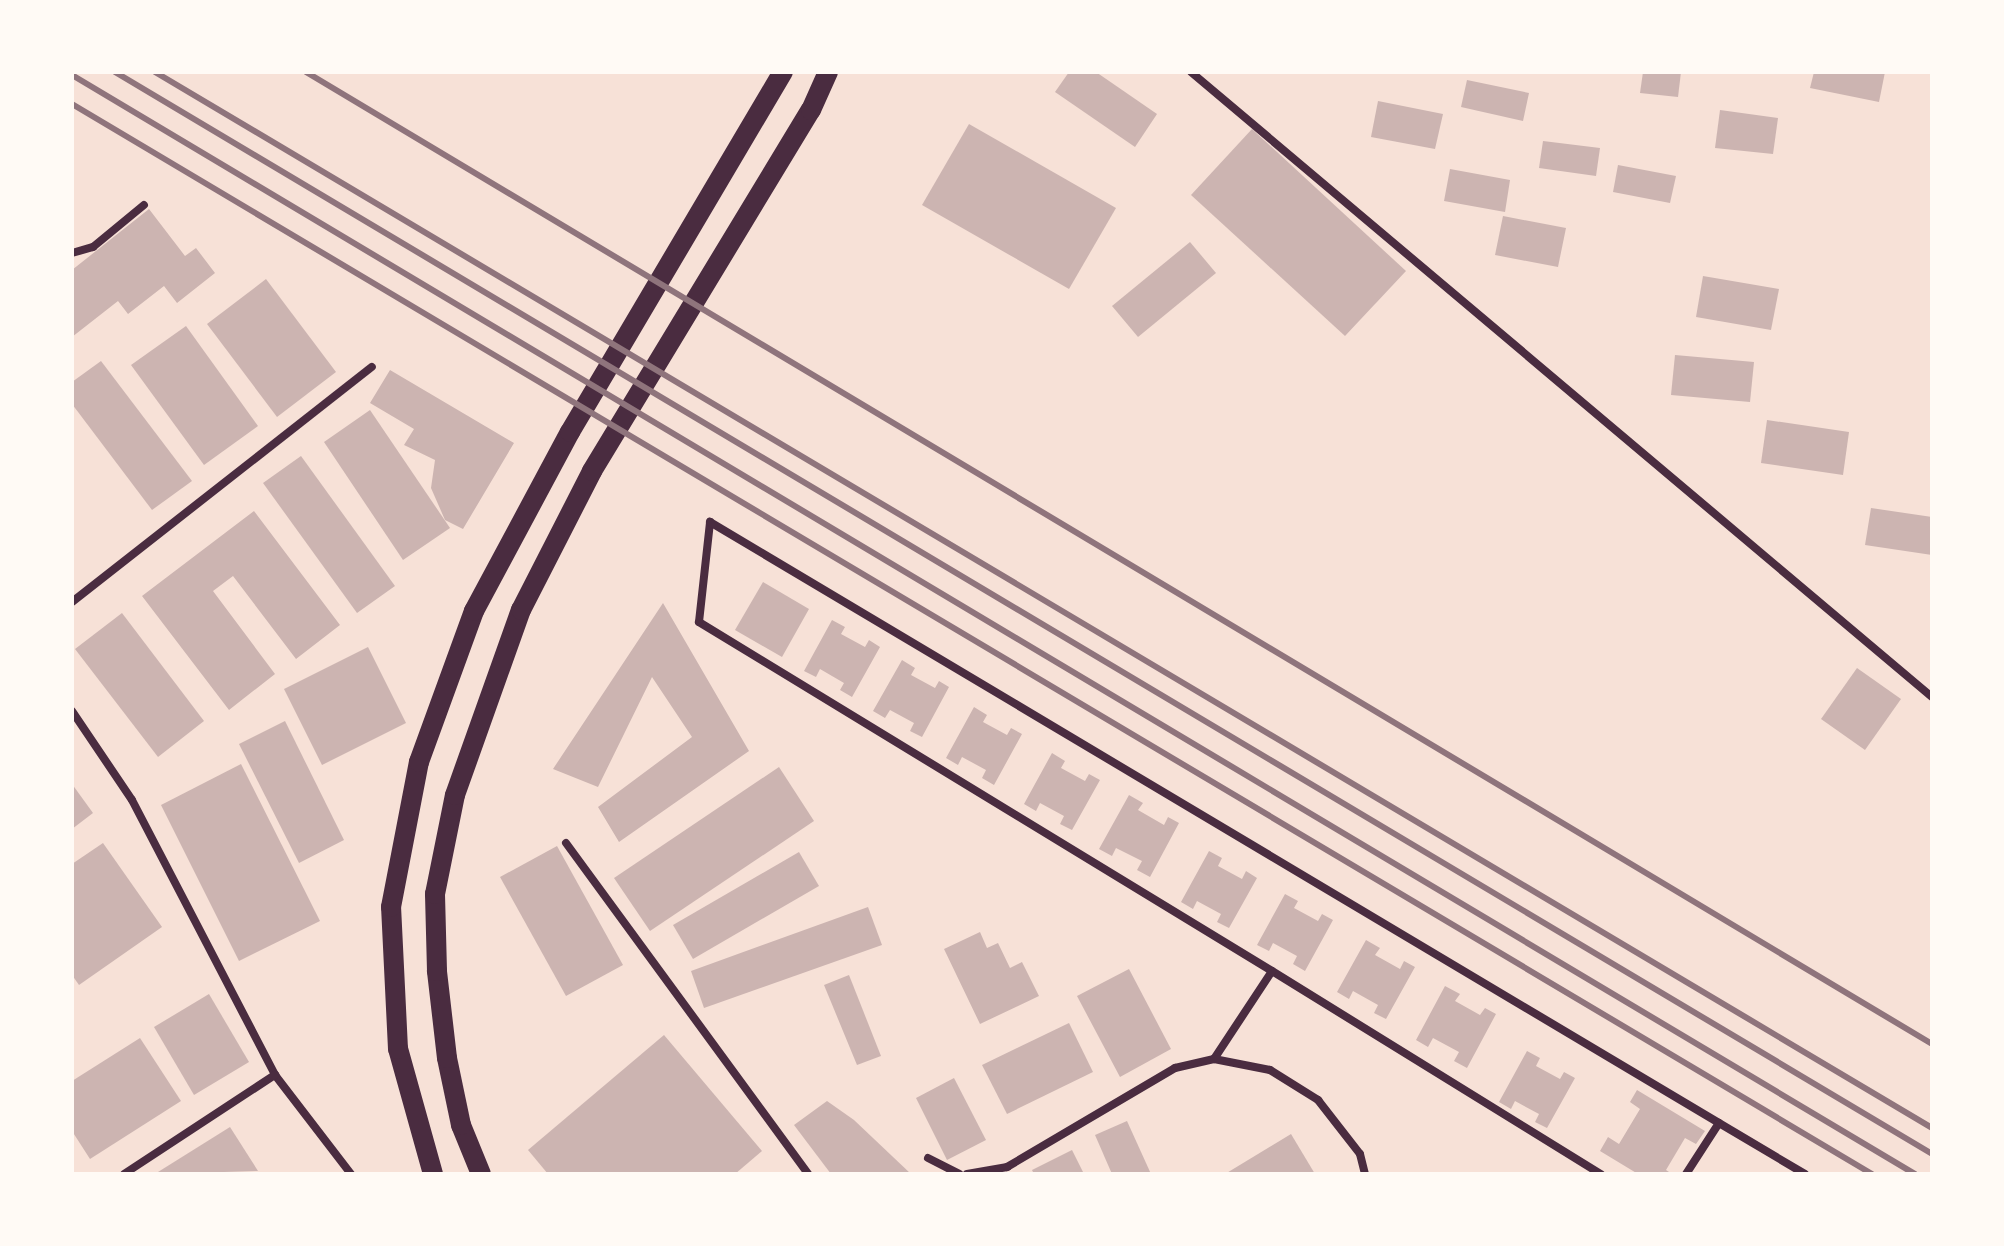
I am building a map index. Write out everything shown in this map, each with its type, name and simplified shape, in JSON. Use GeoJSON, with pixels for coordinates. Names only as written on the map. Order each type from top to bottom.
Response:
{"type":"FeatureCollection","features":[{"type":"Feature","properties":{"kind":"main road"},"geometry":{"type":"LineString","coordinates":[[433,1174],[398,1049],[391,907],[419,762],[474,611],[570,432],[783,72]]}},
{"type":"Feature","properties":{"kind":"main road"},"geometry":{"type":"LineString","coordinates":[[481,1174],[461,1125],[447,1058],[437,971],[435,894],[455,795],[521,610],[592,471],[811,110],[828,72]]}},
{"type":"Feature","properties":{"kind":"street"},"geometry":{"type":"LineString","coordinates":[[1191,72],[1932,697]]}},
{"type":"Feature","properties":{"kind":"street"},"geometry":{"type":"LineString","coordinates":[[72,253],[93,247],[144,205]]}},
{"type":"Feature","properties":{"kind":"street"},"geometry":{"type":"LineString","coordinates":[[72,602],[372,367]]}},
{"type":"Feature","properties":{"kind":"street"},"geometry":{"type":"LineString","coordinates":[[1601,1174],[699,622],[710,522],[1805,1174]]}},
{"type":"Feature","properties":{"kind":"street"},"geometry":{"type":"LineString","coordinates":[[72,711],[132,800],[275,1075],[351,1174]]}},
{"type":"Feature","properties":{"kind":"street"},"geometry":{"type":"LineString","coordinates":[[566,843],[808,1174]]}},
{"type":"Feature","properties":{"kind":"street"},"geometry":{"type":"LineString","coordinates":[[1214,1059],[1272,971]]}},
{"type":"Feature","properties":{"kind":"street"},"geometry":{"type":"LineString","coordinates":[[967,1174],[1007,1167],[1175,1068],[1214,1059],[1270,1070],[1318,1100],[1360,1154],[1365,1174]]}},
{"type":"Feature","properties":{"kind":"street"},"geometry":{"type":"LineString","coordinates":[[124,1174],[275,1075]]}},
{"type":"Feature","properties":{"kind":"street"},"geometry":{"type":"LineString","coordinates":[[1686,1174],[1719,1123]]}},
{"type":"Feature","properties":{"kind":"street"},"geometry":{"type":"LineString","coordinates":[[928,1158],[959,1174]]}},
{"type":"Feature","properties":{"kind":"building"},"geometry":{"type":"Polygon","coordinates":[[[1069,72],[1096,72],[1157,114],[1135,147],[1055,92],[1069,72]]]}},
{"type":"Feature","properties":{"kind":"building"},"geometry":{"type":"Polygon","coordinates":[[[1643,72],[1681,72],[1678,97],[1640,93],[1643,72]]]}},
{"type":"Feature","properties":{"kind":"building"},"geometry":{"type":"Polygon","coordinates":[[[1814,72],[1885,72],[1879,102],[1810,88],[1814,72]]]}},
{"type":"Feature","properties":{"kind":"building"},"geometry":{"type":"Polygon","coordinates":[[[1467,80],[1529,93],[1523,121],[1461,107],[1467,80]]]}},
{"type":"Feature","properties":{"kind":"building"},"geometry":{"type":"Polygon","coordinates":[[[1378,101],[1443,114],[1435,149],[1371,137],[1378,101]]]}},
{"type":"Feature","properties":{"kind":"building"},"geometry":{"type":"Polygon","coordinates":[[[1720,110],[1778,118],[1773,154],[1715,148],[1720,110]]]}},
{"type":"Feature","properties":{"kind":"building"},"geometry":{"type":"Polygon","coordinates":[[[969,124],[1116,208],[1069,289],[922,205],[969,124]]]}},
{"type":"Feature","properties":{"kind":"building"},"geometry":{"type":"Polygon","coordinates":[[[1252,129],[1406,271],[1345,336],[1191,195],[1252,129]]]}},
{"type":"Feature","properties":{"kind":"building"},"geometry":{"type":"Polygon","coordinates":[[[1543,141],[1600,148],[1596,176],[1539,168],[1543,141]]]}},
{"type":"Feature","properties":{"kind":"building"},"geometry":{"type":"Polygon","coordinates":[[[1618,165],[1676,176],[1670,203],[1613,192],[1618,165]]]}},
{"type":"Feature","properties":{"kind":"building"},"geometry":{"type":"Polygon","coordinates":[[[1450,169],[1510,180],[1505,212],[1444,201],[1450,169]]]}},
{"type":"Feature","properties":{"kind":"building"},"geometry":{"type":"Polygon","coordinates":[[[149,209],[185,256],[196,248],[215,273],[177,303],[164,286],[128,314],[118,301],[72,337],[72,270],[149,209]]]}},
{"type":"Feature","properties":{"kind":"building"},"geometry":{"type":"Polygon","coordinates":[[[1503,216],[1566,228],[1558,267],[1495,255],[1503,216]]]}},
{"type":"Feature","properties":{"kind":"building"},"geometry":{"type":"Polygon","coordinates":[[[1190,242],[1216,273],[1138,337],[1112,306],[1190,242]]]}},
{"type":"Feature","properties":{"kind":"building"},"geometry":{"type":"Polygon","coordinates":[[[1703,276],[1779,289],[1771,330],[1696,317],[1703,276]]]}},
{"type":"Feature","properties":{"kind":"building"},"geometry":{"type":"Polygon","coordinates":[[[266,279],[336,372],[277,417],[207,324],[266,279]]]}},
{"type":"Feature","properties":{"kind":"building"},"geometry":{"type":"Polygon","coordinates":[[[186,326],[258,426],[204,465],[131,365],[186,326]]]}},
{"type":"Feature","properties":{"kind":"building"},"geometry":{"type":"Polygon","coordinates":[[[1675,355],[1754,362],[1750,402],[1671,395],[1675,355]]]}},
{"type":"Feature","properties":{"kind":"building"},"geometry":{"type":"Polygon","coordinates":[[[101,361],[192,481],[152,510],[72,404],[72,382],[101,361]]]}},
{"type":"Feature","properties":{"kind":"building"},"geometry":{"type":"Polygon","coordinates":[[[390,370],[514,443],[463,529],[445,520],[431,488],[435,460],[404,445],[414,429],[370,403],[390,370]]]}},
{"type":"Feature","properties":{"kind":"building"},"geometry":{"type":"Polygon","coordinates":[[[370,410],[450,528],[403,560],[324,442],[370,410]]]}},
{"type":"Feature","properties":{"kind":"building"},"geometry":{"type":"Polygon","coordinates":[[[1767,420],[1849,432],[1843,475],[1761,463],[1767,420]]]}},
{"type":"Feature","properties":{"kind":"building"},"geometry":{"type":"Polygon","coordinates":[[[301,456],[395,586],[357,613],[263,483],[301,456]]]}},
{"type":"Feature","properties":{"kind":"building"},"geometry":{"type":"Polygon","coordinates":[[[1871,508],[1932,517],[1932,555],[1865,545],[1871,508]]]}},
{"type":"Feature","properties":{"kind":"building"},"geometry":{"type":"Polygon","coordinates":[[[254,511],[340,625],[296,659],[233,576],[213,591],[275,674],[229,710],[142,596],[254,511]]]}},
{"type":"Feature","properties":{"kind":"building"},"geometry":{"type":"Polygon","coordinates":[[[763,582],[809,609],[782,657],[735,630],[763,582]]]}},
{"type":"Feature","properties":{"kind":"building"},"geometry":{"type":"Polygon","coordinates":[[[663,603],[749,751],[619,842],[598,807],[692,737],[652,677],[598,787],[553,769],[663,603]]]}},
{"type":"Feature","properties":{"kind":"building"},"geometry":{"type":"Polygon","coordinates":[[[122,613],[204,721],[158,757],[75,649],[122,613]]]}},
{"type":"Feature","properties":{"kind":"building"},"geometry":{"type":"Polygon","coordinates":[[[832,620],[845,627],[841,634],[865,647],[869,640],[880,647],[852,697],[840,690],[844,683],[820,669],[816,677],[804,671],[832,620]]]}},
{"type":"Feature","properties":{"kind":"building"},"geometry":{"type":"Polygon","coordinates":[[[368,647],[406,723],[322,765],[284,689],[368,647]]]}},
{"type":"Feature","properties":{"kind":"building"},"geometry":{"type":"Polygon","coordinates":[[[902,660],[915,668],[911,675],[935,688],[939,681],[949,687],[922,737],[910,731],[914,723],[890,710],[885,718],[873,711],[902,660]]]}},
{"type":"Feature","properties":{"kind":"building"},"geometry":{"type":"Polygon","coordinates":[[[1857,668],[1901,699],[1865,750],[1821,719],[1857,668]]]}},
{"type":"Feature","properties":{"kind":"building"},"geometry":{"type":"Polygon","coordinates":[[[974,707],[987,715],[983,722],[1007,735],[1011,728],[1022,734],[994,785],[982,778],[986,770],[962,757],[958,765],[946,758],[974,707]]]}},
{"type":"Feature","properties":{"kind":"building"},"geometry":{"type":"Polygon","coordinates":[[[285,721],[344,840],[299,863],[239,744],[285,721]]]}},
{"type":"Feature","properties":{"kind":"building"},"geometry":{"type":"Polygon","coordinates":[[[1052,753],[1065,761],[1061,768],[1085,781],[1089,774],[1100,780],[1072,830],[1060,824],[1064,816],[1040,803],[1036,811],[1024,804],[1052,753]]]}},
{"type":"Feature","properties":{"kind":"building"},"geometry":{"type":"Polygon","coordinates":[[[241,764],[320,921],[239,961],[161,805],[241,764]]]}},
{"type":"Feature","properties":{"kind":"building"},"geometry":{"type":"Polygon","coordinates":[[[779,767],[814,821],[650,931],[614,878],[779,767]]]}},
{"type":"Feature","properties":{"kind":"building"},"geometry":{"type":"Polygon","coordinates":[[[72,784],[93,813],[72,829],[72,784]]]}},
{"type":"Feature","properties":{"kind":"building"},"geometry":{"type":"Polygon","coordinates":[[[1129,795],[1143,803],[1138,810],[1164,825],[1168,817],[1179,823],[1150,877],[1137,870],[1142,861],[1116,848],[1112,856],[1099,849],[1129,795]]]}},
{"type":"Feature","properties":{"kind":"building"},"geometry":{"type":"Polygon","coordinates":[[[103,843],[162,927],[79,985],[72,975],[72,864],[103,843]]]}},
{"type":"Feature","properties":{"kind":"building"},"geometry":{"type":"Polygon","coordinates":[[[557,846],[623,965],[566,996],[500,877],[557,846]]]}},
{"type":"Feature","properties":{"kind":"building"},"geometry":{"type":"Polygon","coordinates":[[[1209,851],[1222,858],[1218,866],[1242,879],[1246,871],[1257,878],[1229,928],[1217,922],[1221,914],[1197,901],[1193,909],[1181,902],[1209,851]]]}},
{"type":"Feature","properties":{"kind":"building"},"geometry":{"type":"Polygon","coordinates":[[[799,852],[819,886],[693,959],[673,925],[799,852]]]}},
{"type":"Feature","properties":{"kind":"building"},"geometry":{"type":"Polygon","coordinates":[[[1285,894],[1298,901],[1294,908],[1318,921],[1322,914],[1333,920],[1305,971],[1293,964],[1297,956],[1273,943],[1269,951],[1257,945],[1285,894]]]}},
{"type":"Feature","properties":{"kind":"building"},"geometry":{"type":"Polygon","coordinates":[[[868,907],[882,945],[704,1008],[691,971],[868,907]]]}},
{"type":"Feature","properties":{"kind":"building"},"geometry":{"type":"Polygon","coordinates":[[[980,932],[987,948],[998,943],[1010,968],[1022,962],[1039,996],[980,1024],[944,949],[980,932]]]}},
{"type":"Feature","properties":{"kind":"building"},"geometry":{"type":"Polygon","coordinates":[[[1366,940],[1380,948],[1375,955],[1400,969],[1404,961],[1415,967],[1386,1019],[1374,1013],[1378,1005],[1353,991],[1349,999],[1337,992],[1366,940]]]}},
{"type":"Feature","properties":{"kind":"building"},"geometry":{"type":"Polygon","coordinates":[[[1129,969],[1171,1049],[1120,1077],[1077,996],[1129,969]]]}},
{"type":"Feature","properties":{"kind":"building"},"geometry":{"type":"Polygon","coordinates":[[[849,975],[881,1056],[857,1065],[824,985],[849,975]]]}},
{"type":"Feature","properties":{"kind":"building"},"geometry":{"type":"Polygon","coordinates":[[[1445,986],[1460,994],[1455,1001],[1480,1015],[1485,1008],[1496,1014],[1467,1068],[1454,1061],[1459,1052],[1433,1038],[1428,1047],[1416,1040],[1445,986]]]}},
{"type":"Feature","properties":{"kind":"building"},"geometry":{"type":"Polygon","coordinates":[[[209,994],[249,1062],[194,1095],[154,1027],[209,994]]]}},
{"type":"Feature","properties":{"kind":"building"},"geometry":{"type":"Polygon","coordinates":[[[1069,1023],[1093,1072],[1007,1114],[982,1065],[1069,1023]]]}},
{"type":"Feature","properties":{"kind":"building"},"geometry":{"type":"Polygon","coordinates":[[[664,1035],[762,1151],[735,1174],[548,1174],[528,1150],[664,1035]]]}},
{"type":"Feature","properties":{"kind":"building"},"geometry":{"type":"Polygon","coordinates":[[[140,1038],[181,1101],[90,1159],[72,1131],[72,1081],[140,1038]]]}},
{"type":"Feature","properties":{"kind":"building"},"geometry":{"type":"Polygon","coordinates":[[[1527,1051],[1540,1058],[1536,1066],[1560,1079],[1564,1072],[1575,1078],[1547,1128],[1535,1122],[1539,1114],[1515,1101],[1511,1109],[1499,1102],[1527,1051]]]}},
{"type":"Feature","properties":{"kind":"building"},"geometry":{"type":"Polygon","coordinates":[[[954,1078],[986,1140],[947,1160],[916,1098],[954,1078]]]}},
{"type":"Feature","properties":{"kind":"building"},"geometry":{"type":"Polygon","coordinates":[[[1637,1090],[1705,1131],[1696,1144],[1685,1138],[1666,1170],[1672,1174],[1638,1174],[1600,1151],[1608,1137],[1619,1144],[1640,1109],[1630,1102],[1637,1090]]]}},
{"type":"Feature","properties":{"kind":"building"},"geometry":{"type":"Polygon","coordinates":[[[827,1101],[854,1120],[911,1174],[831,1174],[794,1125],[827,1101]]]}},
{"type":"Feature","properties":{"kind":"building"},"geometry":{"type":"Polygon","coordinates":[[[1127,1121],[1151,1174],[1112,1174],[1095,1135],[1127,1121]]]}},
{"type":"Feature","properties":{"kind":"building"},"geometry":{"type":"Polygon","coordinates":[[[230,1127],[258,1171],[158,1172],[230,1127]]]}},
{"type":"Feature","properties":{"kind":"building"},"geometry":{"type":"Polygon","coordinates":[[[1291,1134],[1315,1174],[1225,1174],[1291,1134]]]}},
{"type":"Feature","properties":{"kind":"building"},"geometry":{"type":"Polygon","coordinates":[[[1072,1150],[1084,1174],[1034,1174],[1032,1170],[1072,1150]]]}},
{"type":"Feature","properties":{"kind":"railway"},"geometry":{"type":"LineString","coordinates":[[115,72],[1932,1154]]}},
{"type":"Feature","properties":{"kind":"railway"},"geometry":{"type":"LineString","coordinates":[[155,72],[1932,1128]]}},
{"type":"Feature","properties":{"kind":"railway"},"geometry":{"type":"LineString","coordinates":[[306,72],[1932,1044]]}},
{"type":"Feature","properties":{"kind":"railway"},"geometry":{"type":"LineString","coordinates":[[72,75],[1915,1174]]}},
{"type":"Feature","properties":{"kind":"railway"},"geometry":{"type":"LineString","coordinates":[[72,104],[1872,1174]]}}]}
